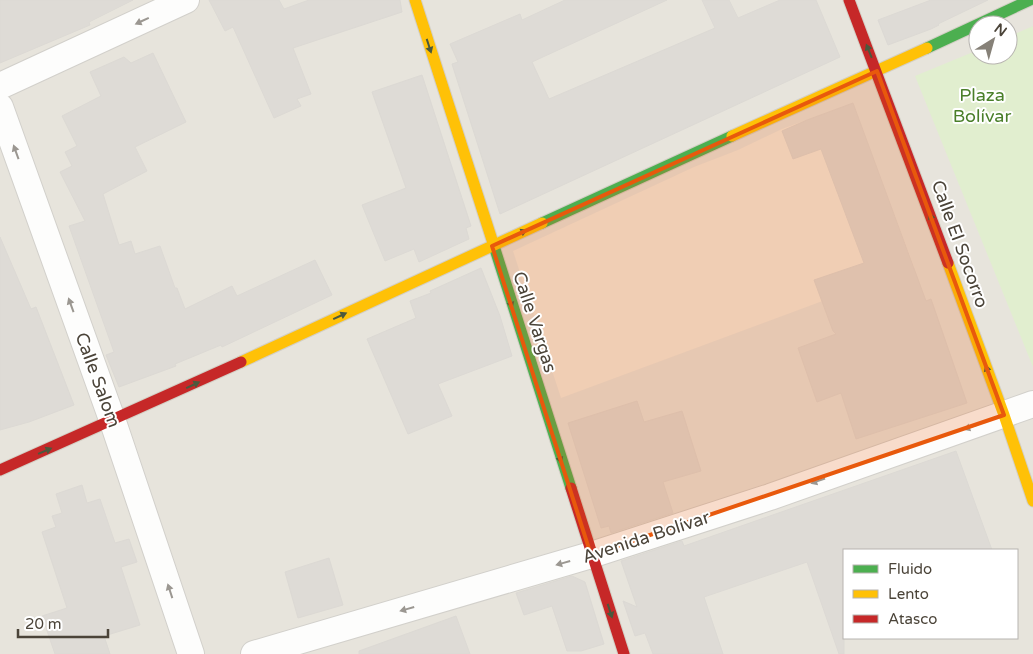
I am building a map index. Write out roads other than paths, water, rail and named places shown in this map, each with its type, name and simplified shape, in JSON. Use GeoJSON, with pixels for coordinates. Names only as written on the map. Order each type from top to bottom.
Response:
{"type":"FeatureCollection","features":[{"type":"Feature","properties":{"kind":"street"},"geometry":{"type":"LineString","coordinates":[[0,86],[186,0]]}},
{"type":"Feature","properties":{"kind":"street","name":"Calle Vargas"},"geometry":{"type":"LineString","coordinates":[[414,0],[624,654]]}},
{"type":"Feature","properties":{"kind":"street","name":"Calle El Socorro"},"geometry":{"type":"LineString","coordinates":[[849,0],[1004,415],[1033,501]]}},
{"type":"Feature","properties":{"kind":"street"},"geometry":{"type":"LineString","coordinates":[[0,470],[113,422],[1030,0]]}},
{"type":"Feature","properties":{"kind":"street","name":"Calle Salom"},"geometry":{"type":"LineString","coordinates":[[0,107],[113,422],[191,654]]}},
{"type":"Feature","properties":{"kind":"street","name":"Avenida Bolívar"},"geometry":{"type":"LineString","coordinates":[[254,654],[591,555],[770,497],[1033,404]]}},
{"type":"Feature","properties":{"kind":"park label","name":"Plaza Bolívar"},"geometry":{"type":"Point","coordinates":[982,105]}}]}
